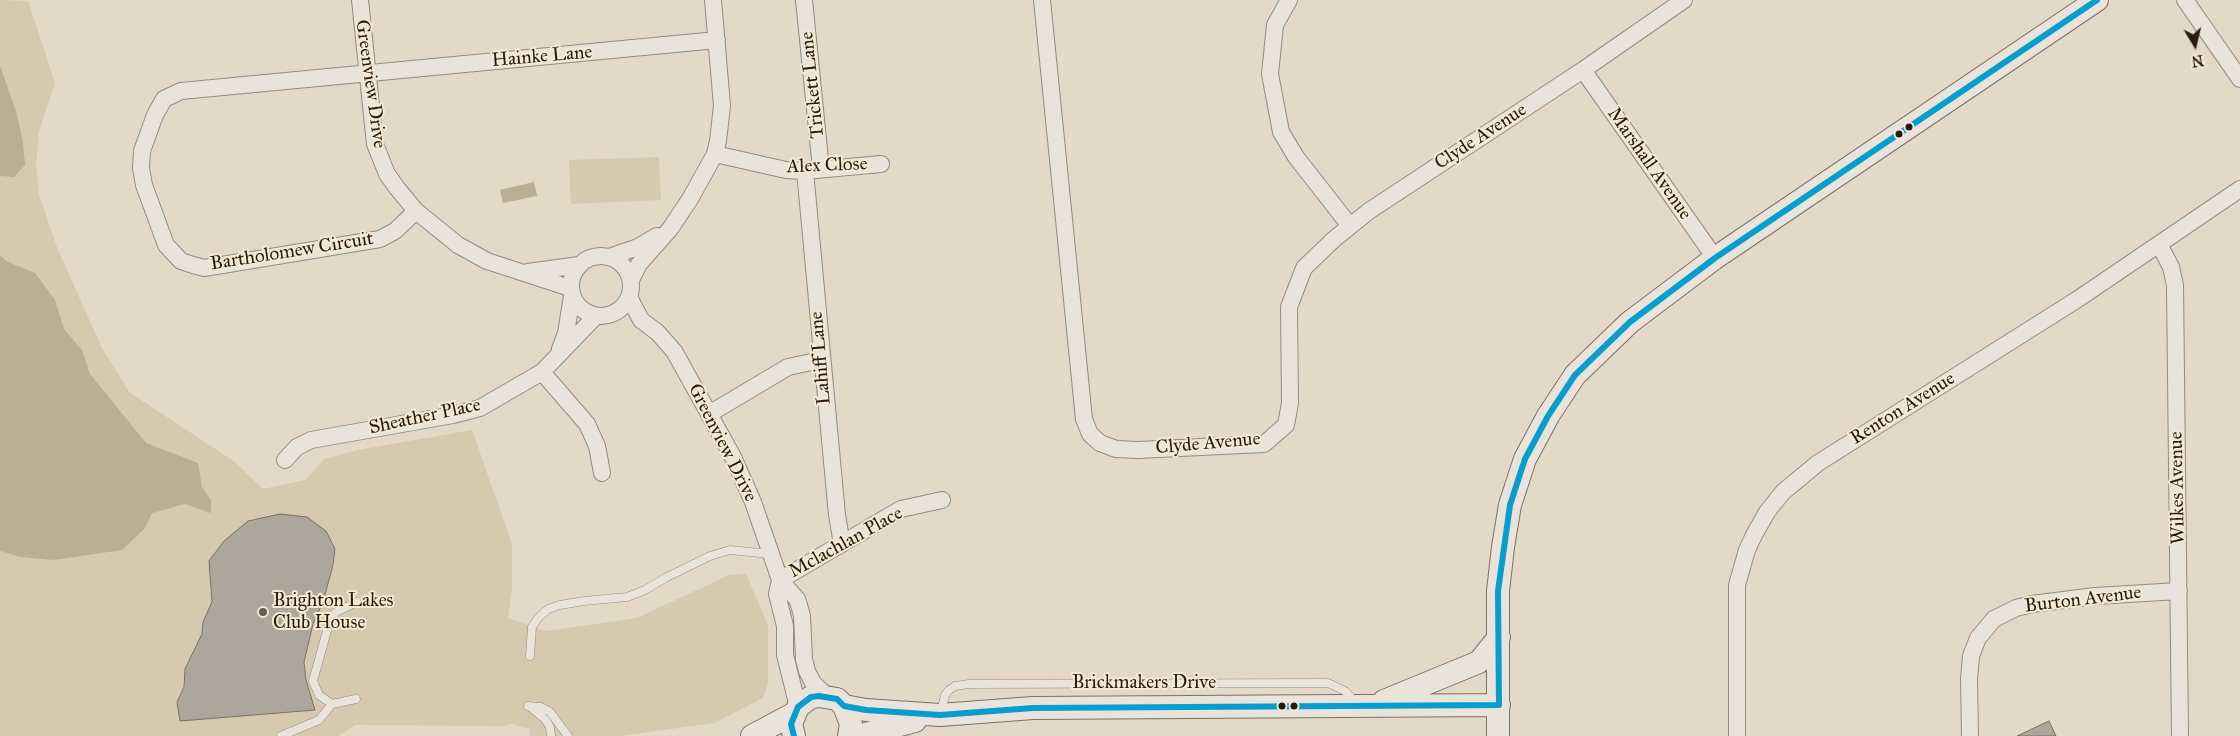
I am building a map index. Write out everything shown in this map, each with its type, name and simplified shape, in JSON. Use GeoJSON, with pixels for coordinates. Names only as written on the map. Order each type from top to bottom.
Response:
{"type":"FeatureCollection","features":[{"type":"Feature","properties":{"kind":"main road"},"geometry":{"type":"LineString","coordinates":[[1498,736],[1498,591],[1510,505],[1525,459],[1548,416],[1575,375],[1606,344],[1659,299],[1715,258],[2097,0]]}},
{"type":"Feature","properties":{"kind":"main road"},"geometry":{"type":"LineString","coordinates":[[1365,705],[1479,662],[1499,637]]}},
{"type":"Feature","properties":{"kind":"main road"},"geometry":{"type":"LineString","coordinates":[[752,736],[795,719],[811,697],[836,701],[851,724],[849,736]]}},
{"type":"Feature","properties":{"kind":"main road","name":"Brickmakers Drive"},"geometry":{"type":"LineString","coordinates":[[836,701],[866,710],[940,715],[1033,708],[1499,705]]}},
{"type":"Feature","properties":{"kind":"main road","name":"Brickmakers Drive"},"geometry":{"type":"LineString","coordinates":[[859,736],[940,715]]}},
{"type":"Feature","properties":{"kind":"street","name":"Greenview Drive"},"geometry":{"type":"LineString","coordinates":[[360,0],[366,74],[375,144],[387,174],[416,211],[458,245],[487,261],[523,272],[571,292]]}},
{"type":"Feature","properties":{"kind":"street"},"geometry":{"type":"LineString","coordinates":[[670,229],[638,247],[609,257],[593,257],[579,265],[571,280],[571,292],[581,310],[604,315],[626,304],[639,264],[670,229],[690,199],[715,154],[722,106],[713,0]]}},
{"type":"Feature","properties":{"kind":"street","name":"Trickett Lane"},"geometry":{"type":"LineString","coordinates":[[804,0],[813,170]]}},
{"type":"Feature","properties":{"kind":"street","name":"Clyde Avenue"},"geometry":{"type":"LineString","coordinates":[[1042,0],[1084,419],[1090,434],[1100,443],[1116,449],[1138,450],[1264,444],[1286,425],[1290,403],[1289,307],[1304,268],[1369,211],[1583,70],[1684,0]]}},
{"type":"Feature","properties":{"kind":"street"},"geometry":{"type":"LineString","coordinates":[[1289,0],[1275,25],[1270,74],[1281,132],[1296,157],[1350,226]]}},
{"type":"Feature","properties":{"kind":"street"},"geometry":{"type":"LineString","coordinates":[[2185,0],[2240,80]]}},
{"type":"Feature","properties":{"kind":"street","name":"Hainke Lane"},"geometry":{"type":"LineString","coordinates":[[366,74],[717,40]]}},
{"type":"Feature","properties":{"kind":"street","name":"Marshall Avenue"},"geometry":{"type":"LineString","coordinates":[[1583,70],[1715,258]]}},
{"type":"Feature","properties":{"kind":"street","name":"Bartholomew Circuit"},"geometry":{"type":"LineString","coordinates":[[366,74],[181,92],[164,99],[155,115],[142,151],[141,168],[144,185],[156,222],[166,245],[173,254],[181,261],[204,268],[380,239],[395,231],[416,211]]}},
{"type":"Feature","properties":{"kind":"street","name":"Alex Close"},"geometry":{"type":"LineString","coordinates":[[715,154],[786,170],[813,170],[881,164]]}},
{"type":"Feature","properties":{"kind":"street","name":"Lahiff Lane"},"geometry":{"type":"LineString","coordinates":[[813,170],[821,360],[837,515],[842,544]]}},
{"type":"Feature","properties":{"kind":"street","name":"Renton Avenue"},"geometry":{"type":"LineString","coordinates":[[1737,736],[1737,585],[1754,535],[1775,501],[1790,484],[1818,463],[2078,299],[2240,189]]}},
{"type":"Feature","properties":{"kind":"street","name":"Wilkes Avenue"},"geometry":{"type":"LineString","coordinates":[[2159,244],[2172,266],[2175,285],[2180,736]]}},
{"type":"Feature","properties":{"kind":"street"},"geometry":{"type":"LineString","coordinates":[[609,257],[623,266],[630,289]]}},
{"type":"Feature","properties":{"kind":"street","name":"Greenview Drive"},"geometry":{"type":"LineString","coordinates":[[523,272],[579,265]]}},
{"type":"Feature","properties":{"kind":"street","name":"Greenview Drive"},"geometry":{"type":"LineString","coordinates":[[630,289],[641,320]]}},
{"type":"Feature","properties":{"kind":"street","name":"Sheather Place"},"geometry":{"type":"LineString","coordinates":[[557,356],[566,333],[571,292]]}},
{"type":"Feature","properties":{"kind":"street","name":"Greenview Drive"},"geometry":{"type":"LineString","coordinates":[[604,315],[641,320],[657,332],[674,351],[733,457],[749,493],[780,580],[799,605],[802,616],[804,659],[807,671],[813,683],[836,701]]}},
{"type":"Feature","properties":{"kind":"street","name":"Sheather Place"},"geometry":{"type":"LineString","coordinates":[[285,460],[297,447],[310,440],[452,415],[480,408],[542,372],[557,356],[604,315]]}},
{"type":"Feature","properties":{"kind":"street"},"geometry":{"type":"LineString","coordinates":[[709,414],[788,367],[821,360]]}},
{"type":"Feature","properties":{"kind":"street"},"geometry":{"type":"LineString","coordinates":[[542,372],[587,424],[597,446],[602,473]]}},
{"type":"Feature","properties":{"kind":"street","name":"Mclachlan Place"},"geometry":{"type":"LineString","coordinates":[[780,580],[901,509],[942,500]]}},
{"type":"Feature","properties":{"kind":"street","name":"Greenview Drive"},"geometry":{"type":"LineString","coordinates":[[780,580],[777,594],[786,626],[785,655],[795,719]]}},
{"type":"Feature","properties":{"kind":"street","name":"Burton Avenue"},"geometry":{"type":"LineString","coordinates":[[1970,736],[1969,678],[1971,656],[1978,638],[1994,619],[2016,608],[2032,604],[2094,596],[2179,591]]}},
{"type":"Feature","properties":{"kind":"lane"},"geometry":{"type":"LineString","coordinates":[[530,656],[532,627],[548,609],[584,601],[627,597],[645,590],[710,556],[730,550],[770,554]]}},
{"type":"Feature","properties":{"kind":"lane"},"geometry":{"type":"LineString","coordinates":[[332,704],[319,695],[315,688],[313,681],[318,660],[330,620],[336,612],[357,602]]}},
{"type":"Feature","properties":{"kind":"lane"},"geometry":{"type":"LineString","coordinates":[[281,736],[319,720],[332,704],[356,699]]}},
{"type":"Feature","properties":{"kind":"lane"},"geometry":{"type":"LineString","coordinates":[[551,736],[550,727],[545,719],[528,706],[541,707],[550,712],[568,736]]}},
{"type":"Feature","properties":{"kind":"shaded area"},"geometry":{"type":"Polygon","coordinates":[[[0,0],[28,1],[55,83],[39,131],[36,165],[39,195],[58,250],[102,348],[129,392],[235,462],[263,489],[305,480],[324,459],[358,450],[472,430],[512,544],[512,590],[508,618],[546,631],[637,618],[729,575],[746,574],[768,625],[768,683],[763,698],[714,723],[620,736],[530,736],[530,729],[511,724],[504,726],[355,725],[338,736],[0,736],[0,0]]]}},
{"type":"Feature","properties":{"kind":"shaded area"},"geometry":{"type":"Polygon","coordinates":[[[0,66],[17,114],[23,143],[25,165],[14,177],[0,176],[0,66]]]}},
{"type":"Feature","properties":{"kind":"shaded area"},"geometry":{"type":"Polygon","coordinates":[[[659,157],[661,200],[571,204],[569,160],[659,157]]]}},
{"type":"Feature","properties":{"kind":"shaded area"},"geometry":{"type":"Polygon","coordinates":[[[534,182],[537,196],[503,203],[500,190],[534,182]]]}},
{"type":"Feature","properties":{"kind":"shaded area"},"geometry":{"type":"Polygon","coordinates":[[[0,255],[6,261],[35,273],[55,300],[64,329],[82,350],[90,374],[146,443],[198,463],[202,487],[211,500],[211,513],[185,504],[152,513],[145,528],[122,550],[53,560],[21,557],[0,551],[0,255]]]}},
{"type":"Feature","properties":{"kind":"building","name":"Brighton Lakes Club House"},"geometry":{"type":"Polygon","coordinates":[[[280,514],[307,517],[326,531],[335,549],[333,565],[323,602],[313,624],[304,662],[306,680],[315,710],[180,721],[177,702],[184,687],[185,669],[202,634],[203,622],[212,602],[209,561],[224,541],[248,521],[280,514]]]}},
{"type":"Feature","properties":{"kind":"building"},"geometry":{"type":"Polygon","coordinates":[[[2049,721],[2056,736],[2017,736],[2049,721]]]}},
{"type":"Feature","properties":{"kind":"transit line"},"geometry":{"type":"LineString","coordinates":[[794,736],[791,724],[798,707],[811,697],[819,696],[837,699],[844,706],[866,710],[940,715],[1033,708],[1499,705],[1498,591],[1510,505],[1525,459],[1548,416],[1575,375],[1630,322],[1715,258],[2097,0]]}},
{"type":"Feature","properties":{"kind":"place","name":"Brighton Lakes Club House"},"geometry":{"type":"Point","coordinates":[263,612]}}]}
